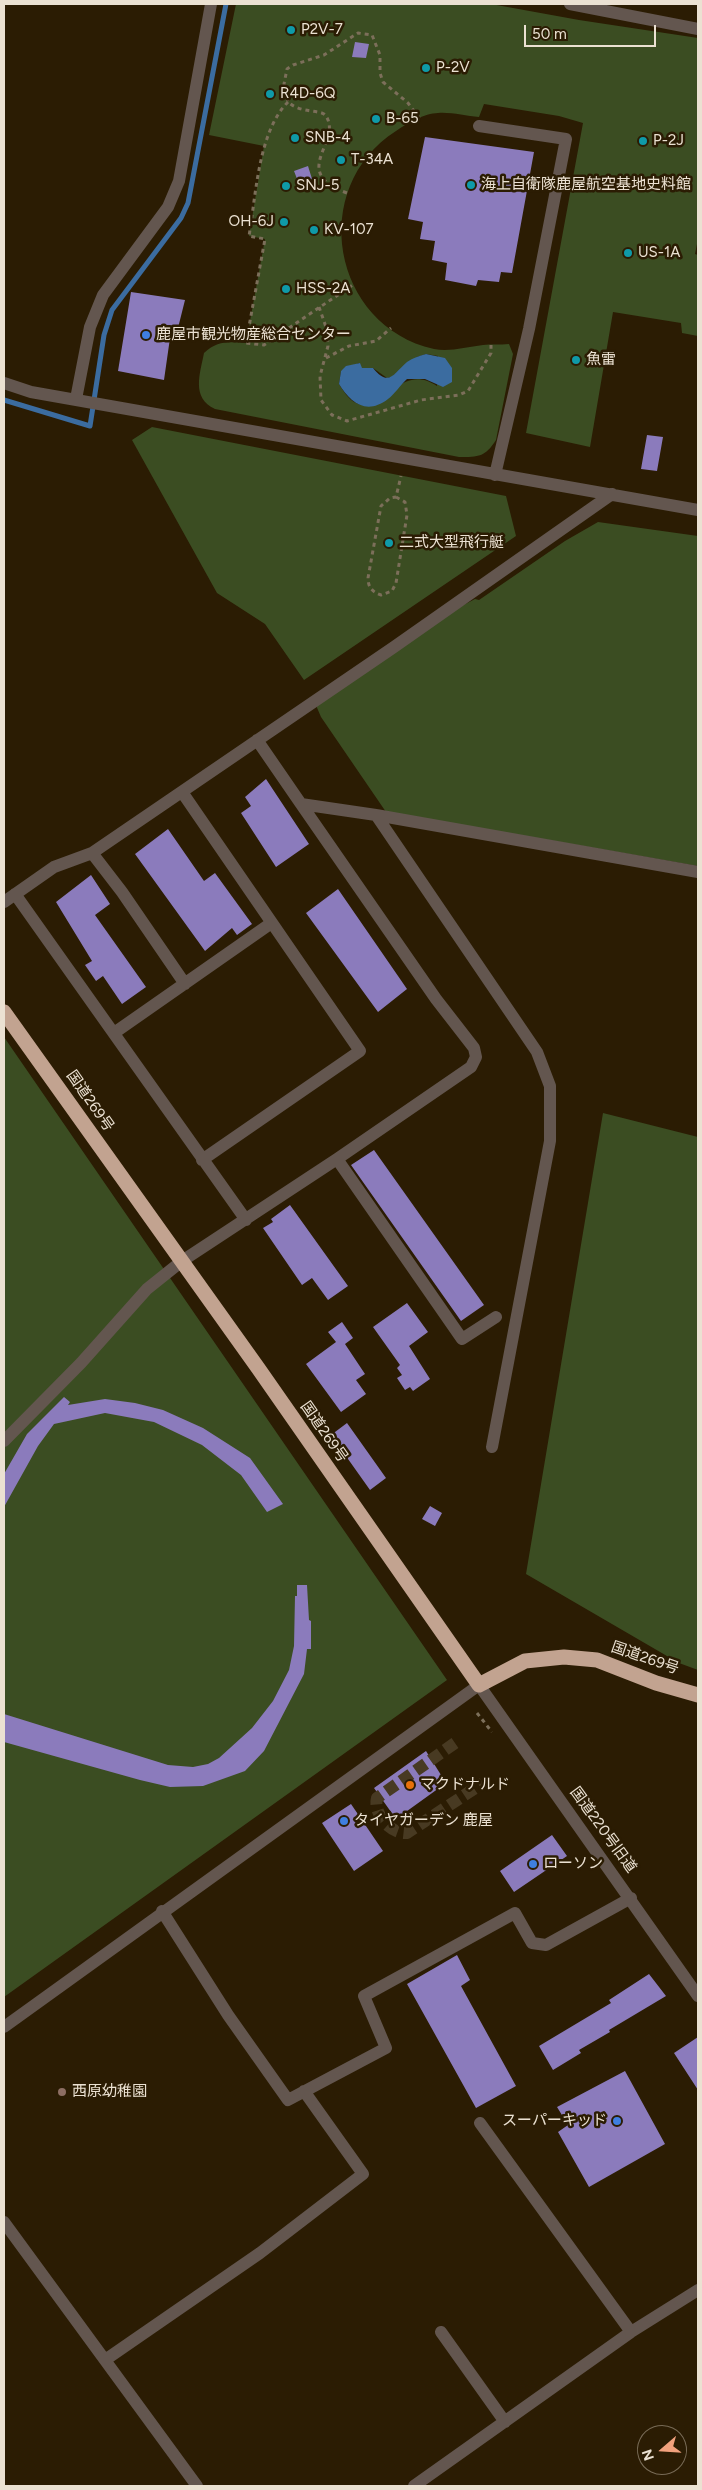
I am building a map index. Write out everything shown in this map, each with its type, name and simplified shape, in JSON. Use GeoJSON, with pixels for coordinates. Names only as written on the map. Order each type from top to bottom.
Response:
{"type":"FeatureCollection","features":[{"type":"Feature","properties":{"kind":"highway","name":"国道269号"},"geometry":{"type":"LineString","coordinates":[[4,1012],[182,1261],[479,1685],[525,1661],[564,1657],[597,1660],[656,1682],[698,1694]]}},
{"type":"Feature","properties":{"kind":"street"},"geometry":{"type":"LineString","coordinates":[[80,400],[90,327],[103,295],[168,207],[179,181],[211,4]]}},
{"type":"Feature","properties":{"kind":"street"},"geometry":{"type":"LineString","coordinates":[[570,4],[698,28]]}},
{"type":"Feature","properties":{"kind":"street"},"geometry":{"type":"LineString","coordinates":[[479,126],[566,138],[529,329],[495,475]]}},
{"type":"Feature","properties":{"kind":"street"},"geometry":{"type":"LineString","coordinates":[[4,383],[31,392],[698,510]]}},
{"type":"Feature","properties":{"kind":"street"},"geometry":{"type":"LineString","coordinates":[[4,902],[54,867],[92,852],[182,792],[394,647],[612,494]]}},
{"type":"Feature","properties":{"kind":"street"},"geometry":{"type":"LineString","coordinates":[[4,1441],[81,1363],[148,1289],[182,1261],[337,1160],[471,1067],[476,1057],[474,1048],[436,999],[257,740]]}},
{"type":"Feature","properties":{"kind":"street"},"geometry":{"type":"LineString","coordinates":[[182,792],[270,924],[360,1051],[202,1160]]}},
{"type":"Feature","properties":{"kind":"street"},"geometry":{"type":"LineString","coordinates":[[301,804],[376,815],[698,872]]}},
{"type":"Feature","properties":{"kind":"street"},"geometry":{"type":"LineString","coordinates":[[376,815],[537,1052],[550,1086],[550,1141],[492,1447]]}},
{"type":"Feature","properties":{"kind":"street"},"geometry":{"type":"LineString","coordinates":[[92,852],[185,984]]}},
{"type":"Feature","properties":{"kind":"street"},"geometry":{"type":"LineString","coordinates":[[15,894],[246,1220]]}},
{"type":"Feature","properties":{"kind":"street"},"geometry":{"type":"LineString","coordinates":[[114,1033],[270,924]]}},
{"type":"Feature","properties":{"kind":"street"},"geometry":{"type":"LineString","coordinates":[[337,1160],[462,1338],[496,1317]]}},
{"type":"Feature","properties":{"kind":"street"},"geometry":{"type":"LineString","coordinates":[[4,2027],[162,1911],[479,1685]]}},
{"type":"Feature","properties":{"kind":"street","name":"国道220号旧道"},"geometry":{"type":"LineString","coordinates":[[479,1685],[631,1898],[698,1996]]}},
{"type":"Feature","properties":{"kind":"street"},"geometry":{"type":"LineString","coordinates":[[162,1911],[228,2015],[288,2100],[386,2048],[364,1996],[515,1913],[532,1943],[546,1945],[631,1898]]}},
{"type":"Feature","properties":{"kind":"street"},"geometry":{"type":"LineString","coordinates":[[105,2360],[260,2253],[362,2174],[304,2091]]}},
{"type":"Feature","properties":{"kind":"street"},"geometry":{"type":"LineString","coordinates":[[480,2123],[631,2332]]}},
{"type":"Feature","properties":{"kind":"street"},"geometry":{"type":"LineString","coordinates":[[4,2222],[197,2486]]}},
{"type":"Feature","properties":{"kind":"street"},"geometry":{"type":"LineString","coordinates":[[414,2486],[631,2332],[698,2290]]}},
{"type":"Feature","properties":{"kind":"street"},"geometry":{"type":"LineString","coordinates":[[441,2332],[505,2422]]}},
{"type":"Feature","properties":{"kind":"path"},"geometry":{"type":"LineString","coordinates":[[347,192],[333,188],[325,181],[321,172],[319,157],[331,131],[326,115],[320,112],[304,112],[288,102],[284,84],[287,69],[293,65],[324,55],[358,33],[372,35],[378,47],[380,73],[383,82],[408,103],[420,119]]}},
{"type":"Feature","properties":{"kind":"path"},"geometry":{"type":"LineString","coordinates":[[288,102],[280,110],[264,146],[249,236],[265,239],[246,343],[264,345],[354,284]]}},
{"type":"Feature","properties":{"kind":"path"},"geometry":{"type":"LineString","coordinates":[[319,307],[327,330],[328,346],[320,376],[320,400],[332,415],[346,421],[421,400],[459,395],[468,390],[491,353],[491,345]]}},
{"type":"Feature","properties":{"kind":"path"},"geometry":{"type":"LineString","coordinates":[[326,359],[349,346],[376,341],[391,328]]}},
{"type":"Feature","properties":{"kind":"path"},"geometry":{"type":"LineString","coordinates":[[160,337],[183,340]]}},
{"type":"Feature","properties":{"kind":"path"},"geometry":{"type":"LineString","coordinates":[[396,497],[401,476]]}},
{"type":"Feature","properties":{"kind":"path"},"geometry":{"type":"LineString","coordinates":[[396,497],[401,498],[407,508],[406,524],[396,583],[392,591],[381,595],[371,590],[368,578],[381,506],[390,498],[396,497]]}},
{"type":"Feature","properties":{"kind":"green space"},"geometry":{"type":"Polygon","coordinates":[[[236,4],[491,4],[579,20],[698,38],[698,239],[695,254],[698,255],[698,336],[682,333],[681,323],[613,312],[590,447],[526,433],[583,123],[559,116],[484,104],[479,117],[433,113],[416,119],[396,131],[368,156],[350,186],[342,219],[343,253],[354,285],[373,313],[399,335],[440,350],[509,344],[513,354],[496,440],[488,450],[477,456],[459,457],[215,409],[203,399],[200,392],[199,377],[204,353],[209,349],[229,342],[246,343],[265,239],[249,236],[264,146],[209,135],[236,4]],[[426,354],[417,357],[392,377],[387,378],[373,368],[361,368],[359,363],[341,371],[339,384],[352,401],[361,405],[373,406],[395,388],[410,380],[419,379],[437,386],[438,356],[426,354]]]}},
{"type":"Feature","properties":{"kind":"green space"},"geometry":{"type":"Polygon","coordinates":[[[152,427],[506,496],[516,536],[304,680],[265,624],[217,593],[132,440],[152,427]]]}},
{"type":"Feature","properties":{"kind":"green space"},"geometry":{"type":"Polygon","coordinates":[[[598,522],[698,536],[698,866],[386,812],[321,717],[315,703],[456,609],[475,599],[479,600],[565,541],[598,522]]]}},
{"type":"Feature","properties":{"kind":"green space"},"geometry":{"type":"Polygon","coordinates":[[[4,1037],[447,1680],[4,1997],[4,1037]]]}},
{"type":"Feature","properties":{"kind":"green space"},"geometry":{"type":"Polygon","coordinates":[[[603,1113],[698,1137],[698,1670],[679,1663],[526,1574],[603,1113]]]}},
{"type":"Feature","properties":{"kind":"water"},"geometry":{"type":"Polygon","coordinates":[[[426,354],[445,358],[452,368],[452,382],[443,387],[425,379],[407,379],[388,399],[373,406],[359,405],[343,391],[339,384],[341,371],[346,366],[360,363],[362,368],[373,368],[383,377],[387,378],[395,374],[407,362],[426,354]]]}},
{"type":"Feature","properties":{"kind":"building"},"geometry":{"type":"Polygon","coordinates":[[[355,42],[369,44],[366,58],[352,57],[355,42]]]}},
{"type":"Feature","properties":{"kind":"building","name":"海上自衛隊鹿屋航空基地史料館"},"geometry":{"type":"Polygon","coordinates":[[[425,137],[534,152],[512,273],[501,272],[499,282],[478,280],[476,286],[445,280],[447,263],[432,260],[435,241],[420,239],[423,222],[408,219],[425,137]]]}},
{"type":"Feature","properties":{"kind":"building"},"geometry":{"type":"Polygon","coordinates":[[[308,166],[312,179],[299,184],[294,171],[308,166]]]}},
{"type":"Feature","properties":{"kind":"building","name":"鹿屋市観光物産総合センター"},"geometry":{"type":"Polygon","coordinates":[[[131,292],[185,300],[177,332],[171,331],[164,380],[118,371],[131,292]]]}},
{"type":"Feature","properties":{"kind":"building"},"geometry":{"type":"Polygon","coordinates":[[[647,435],[663,437],[657,471],[641,469],[647,435]]]}},
{"type":"Feature","properties":{"kind":"building"},"geometry":{"type":"Polygon","coordinates":[[[266,779],[309,844],[276,867],[241,813],[251,806],[245,797],[266,779]]]}},
{"type":"Feature","properties":{"kind":"building"},"geometry":{"type":"Polygon","coordinates":[[[168,829],[204,881],[215,873],[252,924],[237,935],[232,928],[205,951],[135,854],[168,829]]]}},
{"type":"Feature","properties":{"kind":"building"},"geometry":{"type":"Polygon","coordinates":[[[91,875],[110,904],[95,915],[146,987],[122,1004],[103,976],[96,981],[85,965],[92,961],[56,902],[91,875]]]}},
{"type":"Feature","properties":{"kind":"building"},"geometry":{"type":"Polygon","coordinates":[[[338,889],[407,989],[378,1012],[306,913],[338,889]]]}},
{"type":"Feature","properties":{"kind":"building"},"geometry":{"type":"Polygon","coordinates":[[[374,1150],[484,1305],[461,1321],[351,1165],[374,1150]]]}},
{"type":"Feature","properties":{"kind":"building"},"geometry":{"type":"Polygon","coordinates":[[[290,1205],[348,1286],[328,1300],[312,1278],[302,1285],[263,1228],[273,1222],[271,1219],[290,1205]]]}},
{"type":"Feature","properties":{"kind":"building"},"geometry":{"type":"Polygon","coordinates":[[[407,1303],[428,1332],[409,1346],[430,1379],[413,1391],[410,1387],[405,1390],[397,1378],[402,1375],[397,1368],[400,1365],[373,1327],[407,1303]]]}},
{"type":"Feature","properties":{"kind":"building"},"geometry":{"type":"Polygon","coordinates":[[[342,1322],[353,1338],[345,1344],[365,1374],[356,1380],[366,1394],[341,1412],[306,1364],[336,1342],[328,1332],[342,1322]]]}},
{"type":"Feature","properties":{"kind":"building"},"geometry":{"type":"Polygon","coordinates":[[[64,1397],[70,1402],[68,1405],[105,1399],[135,1403],[163,1410],[203,1428],[250,1458],[283,1504],[267,1512],[241,1475],[202,1445],[154,1422],[105,1413],[54,1424],[38,1446],[4,1507],[4,1474],[27,1434],[64,1397]]]}},
{"type":"Feature","properties":{"kind":"building"},"geometry":{"type":"Polygon","coordinates":[[[347,1423],[386,1478],[370,1490],[331,1435],[347,1423]]]}},
{"type":"Feature","properties":{"kind":"building"},"geometry":{"type":"Polygon","coordinates":[[[430,1506],[442,1513],[435,1526],[422,1519],[430,1506]]]}},
{"type":"Feature","properties":{"kind":"building"},"geometry":{"type":"Polygon","coordinates":[[[297,1585],[307,1585],[309,1620],[311,1621],[311,1649],[307,1649],[304,1674],[264,1751],[245,1771],[203,1786],[170,1787],[4,1742],[4,1714],[168,1765],[193,1767],[208,1764],[219,1758],[252,1728],[273,1701],[289,1670],[294,1646],[297,1585]]]}},
{"type":"Feature","properties":{"kind":"building","name":"マクドナルド"},"geometry":{"type":"Polygon","coordinates":[[[426,1751],[446,1783],[396,1819],[374,1788],[426,1751]]]}},
{"type":"Feature","properties":{"kind":"building"},"geometry":{"type":"Polygon","coordinates":[[[351,1804],[383,1851],[354,1871],[322,1823],[351,1804]]]}},
{"type":"Feature","properties":{"kind":"building"},"geometry":{"type":"Polygon","coordinates":[[[552,1835],[567,1856],[514,1892],[500,1871],[552,1835]]]}},
{"type":"Feature","properties":{"kind":"building"},"geometry":{"type":"Polygon","coordinates":[[[457,1955],[470,1980],[461,1986],[516,2086],[476,2108],[407,1984],[457,1955]]]}},
{"type":"Feature","properties":{"kind":"building"},"geometry":{"type":"Polygon","coordinates":[[[649,1974],[666,1996],[609,2030],[610,2032],[579,2050],[581,2053],[553,2070],[539,2046],[611,2003],[609,2000],[649,1974]]]}},
{"type":"Feature","properties":{"kind":"building"},"geometry":{"type":"Polygon","coordinates":[[[698,2037],[698,2090],[674,2053],[698,2037]]]}},
{"type":"Feature","properties":{"kind":"building"},"geometry":{"type":"Polygon","coordinates":[[[625,2071],[665,2144],[589,2187],[558,2132],[568,2125],[557,2107],[625,2071]]]}},
{"type":"Feature","properties":{"kind":"waterway"},"geometry":{"type":"LineString","coordinates":[[4,400],[90,426],[104,335],[112,310],[181,218],[188,203],[226,4]]}},
{"type":"Feature","properties":{"kind":"tunnel"},"geometry":{"type":"LineString","coordinates":[[455,1743],[377,1798],[376,1804],[384,1822],[395,1830],[407,1833],[483,1783]]}},
{"type":"Feature","properties":{"kind":"place","name":"P2V-7"},"geometry":{"type":"Point","coordinates":[291,30]}},
{"type":"Feature","properties":{"kind":"place","name":"P-2V"},"geometry":{"type":"Point","coordinates":[426,68]}},
{"type":"Feature","properties":{"kind":"place","name":"R4D-6Q"},"geometry":{"type":"Point","coordinates":[270,94]}},
{"type":"Feature","properties":{"kind":"place","name":"B-65"},"geometry":{"type":"Point","coordinates":[376,119]}},
{"type":"Feature","properties":{"kind":"place","name":"SNB-4"},"geometry":{"type":"Point","coordinates":[295,138]}},
{"type":"Feature","properties":{"kind":"place","name":"P-2J"},"geometry":{"type":"Point","coordinates":[643,141]}},
{"type":"Feature","properties":{"kind":"place","name":"T-34A"},"geometry":{"type":"Point","coordinates":[341,160]}},
{"type":"Feature","properties":{"kind":"place","name":"海上自衛隊鹿屋航空基地史料館"},"geometry":{"type":"Point","coordinates":[471,185]}},
{"type":"Feature","properties":{"kind":"place","name":"SNJ-5"},"geometry":{"type":"Point","coordinates":[286,186]}},
{"type":"Feature","properties":{"kind":"place","name":"OH-6J"},"geometry":{"type":"Point","coordinates":[284,222]}},
{"type":"Feature","properties":{"kind":"place","name":"KV-107"},"geometry":{"type":"Point","coordinates":[314,230]}},
{"type":"Feature","properties":{"kind":"place","name":"US-1A"},"geometry":{"type":"Point","coordinates":[628,253]}},
{"type":"Feature","properties":{"kind":"place","name":"HSS-2A"},"geometry":{"type":"Point","coordinates":[286,289]}},
{"type":"Feature","properties":{"kind":"place","name":"鹿屋市観光物産総合センター"},"geometry":{"type":"Point","coordinates":[146,335]}},
{"type":"Feature","properties":{"kind":"place","name":"魚雷"},"geometry":{"type":"Point","coordinates":[576,360]}},
{"type":"Feature","properties":{"kind":"place","name":"二式大型飛行艇"},"geometry":{"type":"Point","coordinates":[389,543]}},
{"type":"Feature","properties":{"kind":"place","name":"マクドナルド"},"geometry":{"type":"Point","coordinates":[410,1785]}},
{"type":"Feature","properties":{"kind":"place","name":"タイヤガーデン 鹿屋"},"geometry":{"type":"Point","coordinates":[344,1821]}},
{"type":"Feature","properties":{"kind":"place","name":"ローソン"},"geometry":{"type":"Point","coordinates":[533,1864]}},
{"type":"Feature","properties":{"kind":"place","name":"西原幼稚園"},"geometry":{"type":"Point","coordinates":[62,2092]}},
{"type":"Feature","properties":{"kind":"place","name":"スーパーキッド"},"geometry":{"type":"Point","coordinates":[617,2121]}}]}
